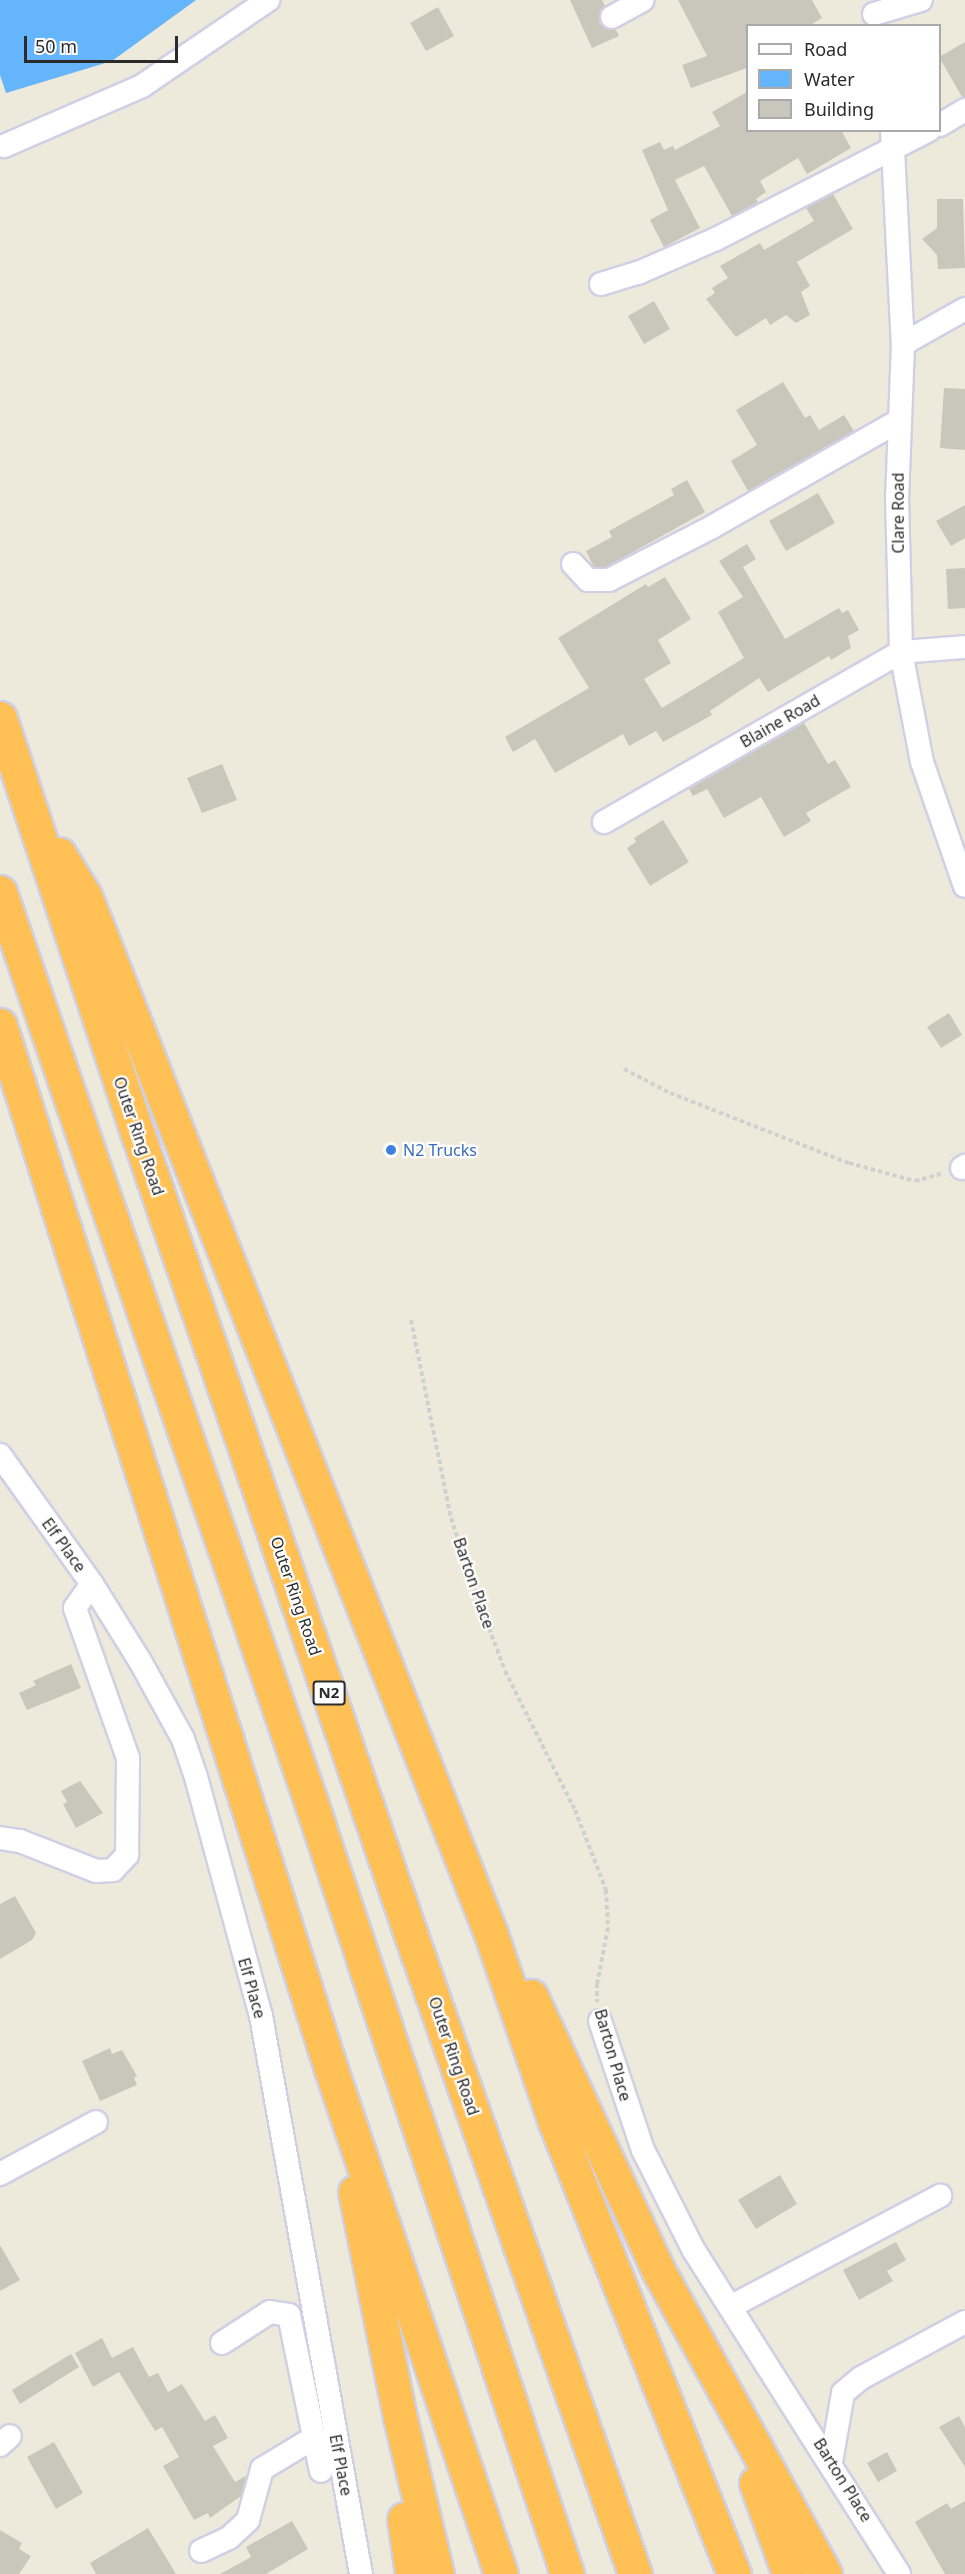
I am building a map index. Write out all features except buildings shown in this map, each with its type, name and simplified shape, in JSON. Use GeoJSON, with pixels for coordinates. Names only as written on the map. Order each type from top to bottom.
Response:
{"type":"FeatureCollection","features":[{"type":"Feature","properties":{"kind":"highway","name":"Outer Ring Road"},"geometry":{"type":"LineString","coordinates":[[0,717],[137,1132],[411,1935],[635,2574]]}},
{"type":"Feature","properties":{"kind":"highway"},"geometry":{"type":"LineString","coordinates":[[31,809],[85,896],[97,926],[491,1934],[555,2122],[710,2506],[734,2574]]}},
{"type":"Feature","properties":{"kind":"highway"},"geometry":{"type":"LineString","coordinates":[[0,892],[311,1802],[567,2574]]}},
{"type":"Feature","properties":{"kind":"highway"},"geometry":{"type":"LineString","coordinates":[[0,1025],[331,2070],[501,2574]]}},
{"type":"Feature","properties":{"kind":"highway"},"geometry":{"type":"LineString","coordinates":[[491,1934],[522,1978],[657,2268],[825,2574]]}},
{"type":"Feature","properties":{"kind":"highway"},"geometry":{"type":"LineString","coordinates":[[331,2070],[370,2271],[437,2574]]}},
{"type":"Feature","properties":{"kind":"highway"},"geometry":{"type":"LineString","coordinates":[[370,2271],[369,2300],[412,2574]]}},
{"type":"Feature","properties":{"kind":"highway"},"geometry":{"type":"LineString","coordinates":[[738,2418],[749,2466],[789,2574]]}},
{"type":"Feature","properties":{"kind":"street"},"geometry":{"type":"LineString","coordinates":[[4,146],[142,86],[268,0]]}},
{"type":"Feature","properties":{"kind":"street"},"geometry":{"type":"LineString","coordinates":[[612,17],[643,0]]}},
{"type":"Feature","properties":{"kind":"street"},"geometry":{"type":"LineString","coordinates":[[873,13],[921,0]]}},
{"type":"Feature","properties":{"kind":"street"},"geometry":{"type":"LineString","coordinates":[[941,123],[965,110]]}},
{"type":"Feature","properties":{"kind":"street"},"geometry":{"type":"LineString","coordinates":[[601,284],[673,258],[893,140],[922,132]]}},
{"type":"Feature","properties":{"kind":"street","name":"Clare Road"},"geometry":{"type":"LineString","coordinates":[[893,140],[903,344],[897,497],[901,652],[922,762],[965,886]]}},
{"type":"Feature","properties":{"kind":"street"},"geometry":{"type":"LineString","coordinates":[[903,344],[965,309]]}},
{"type":"Feature","properties":{"kind":"street"},"geometry":{"type":"LineString","coordinates":[[573,564],[588,580],[609,580],[712,527],[900,420]]}},
{"type":"Feature","properties":{"kind":"street","name":"Blaine Road"},"geometry":{"type":"LineString","coordinates":[[604,822],[901,652],[965,646]]}},
{"type":"Feature","properties":{"kind":"street","name":"Elf Place"},"geometry":{"type":"LineString","coordinates":[[0,1455],[92,1584],[183,1739],[196,1777],[261,2016],[308,2346],[361,2574]]}},
{"type":"Feature","properties":{"kind":"street"},"geometry":{"type":"LineString","coordinates":[[0,1838],[20,1841],[96,1871],[113,1870],[127,1855],[128,1758],[75,1608],[92,1584]]}},
{"type":"Feature","properties":{"kind":"street","name":"Barton Place"},"geometry":{"type":"LineString","coordinates":[[600,2021],[650,2165],[693,2249],[831,2462],[899,2574]]}},
{"type":"Feature","properties":{"kind":"street"},"geometry":{"type":"LineString","coordinates":[[0,2174],[96,2122]]}},
{"type":"Feature","properties":{"kind":"street"},"geometry":{"type":"LineString","coordinates":[[730,2307],[940,2196]]}},
{"type":"Feature","properties":{"kind":"street"},"geometry":{"type":"LineString","coordinates":[[222,2343],[278,2311],[293,2321],[308,2346],[315,2437],[321,2471]]}},
{"type":"Feature","properties":{"kind":"street"},"geometry":{"type":"LineString","coordinates":[[831,2462],[843,2393],[861,2378],[965,2322]]}},
{"type":"Feature","properties":{"kind":"street"},"geometry":{"type":"LineString","coordinates":[[201,2552],[229,2538],[248,2520],[262,2469],[315,2437]]}},
{"type":"Feature","properties":{"kind":"path"},"geometry":{"type":"LineString","coordinates":[[624,1069],[670,1093],[849,1163],[915,1181],[963,1167]]}},
{"type":"Feature","properties":{"kind":"path","name":"Barton Place"},"geometry":{"type":"LineString","coordinates":[[411,1320],[451,1518],[481,1607],[505,1671],[575,1810],[606,1890],[609,1928],[597,1984],[600,2021]]}},
{"type":"Feature","properties":{"kind":"water"},"geometry":{"type":"Polygon","coordinates":[[[0,0],[196,0],[112,61],[6,93],[0,75],[0,0]]]}},
{"type":"Feature","properties":{"kind":"place","name":"N2 Trucks"},"geometry":{"type":"Point","coordinates":[391,1150]}}]}
